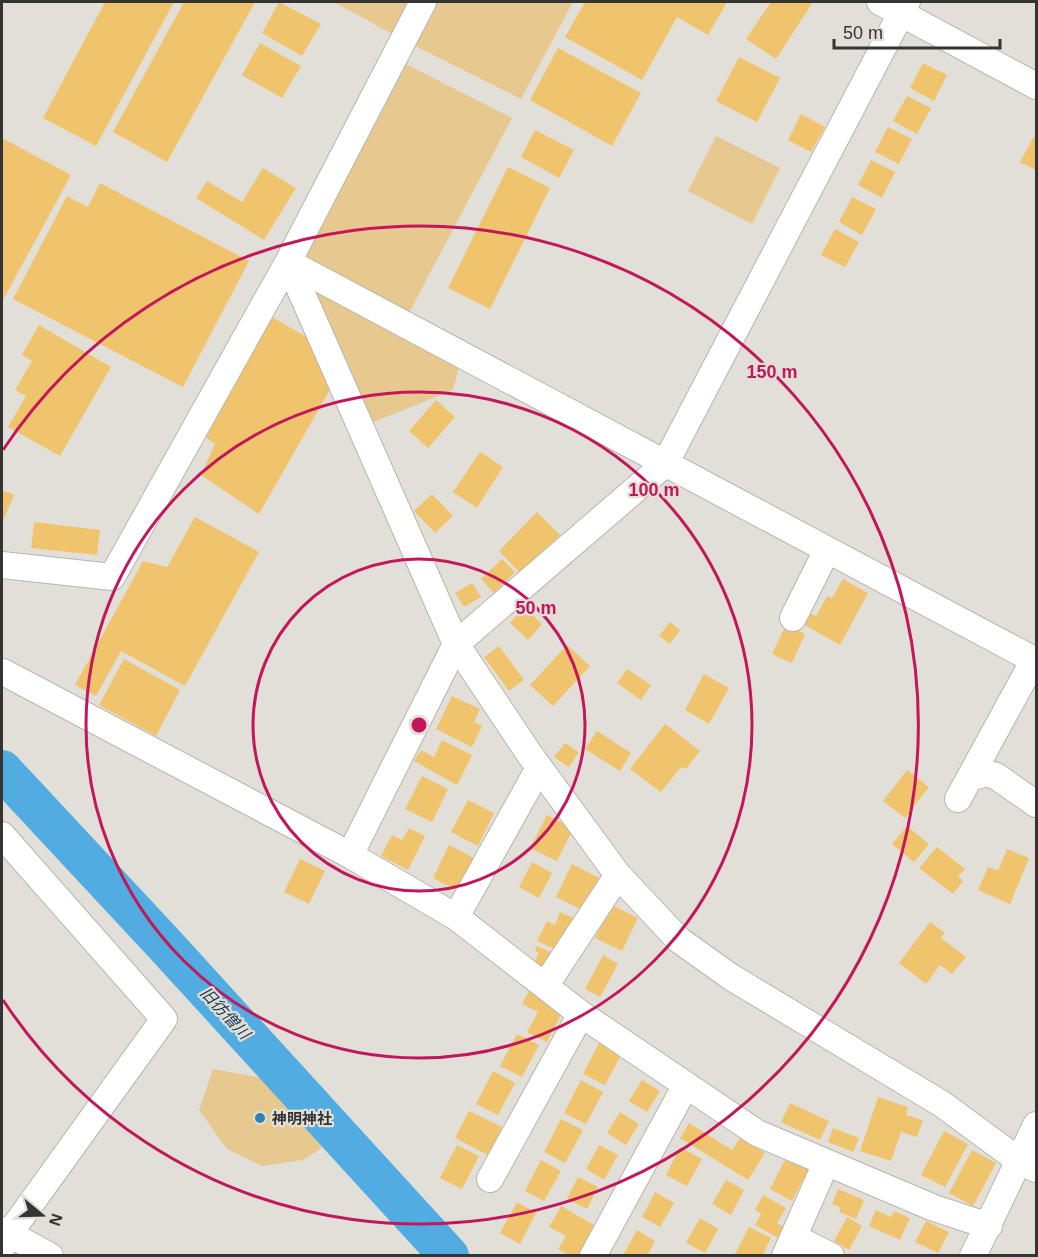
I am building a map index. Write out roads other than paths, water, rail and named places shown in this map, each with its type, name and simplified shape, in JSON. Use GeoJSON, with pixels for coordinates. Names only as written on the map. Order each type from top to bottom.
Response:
{"type":"FeatureCollection","features":[{"type":"Feature","properties":{"kind":"street"},"geometry":{"type":"LineString","coordinates":[[2,565],[112,577],[288,262],[423,2]]}},
{"type":"Feature","properties":{"kind":"street"},"geometry":{"type":"LineString","coordinates":[[350,855],[456,644],[665,464],[896,5],[1036,86]]}},
{"type":"Feature","properties":{"kind":"street"},"geometry":{"type":"LineString","coordinates":[[288,262],[1035,661],[964,788],[986,773],[996,776],[1036,804]]}},
{"type":"Feature","properties":{"kind":"street"},"geometry":{"type":"LineString","coordinates":[[288,262],[456,644],[539,768],[618,875],[679,940],[722,971],[942,1104],[1027,1165]]}},
{"type":"Feature","properties":{"kind":"street"},"geometry":{"type":"LineString","coordinates":[[793,618],[827,550]]}},
{"type":"Feature","properties":{"kind":"street"},"geometry":{"type":"LineString","coordinates":[[3,672],[350,855],[456,917],[581,1014],[757,1133],[934,1208],[989,1226]]}},
{"type":"Feature","properties":{"kind":"street"},"geometry":{"type":"LineString","coordinates":[[456,917],[539,768]]}},
{"type":"Feature","properties":{"kind":"street"},"geometry":{"type":"LineString","coordinates":[[2,835],[164,1018],[4,1237],[50,1256]]}},
{"type":"Feature","properties":{"kind":"street"},"geometry":{"type":"LineString","coordinates":[[545,986],[618,875]]}},
{"type":"Feature","properties":{"kind":"street"},"geometry":{"type":"LineString","coordinates":[[490,1179],[581,1014]]}},
{"type":"Feature","properties":{"kind":"street"},"geometry":{"type":"LineString","coordinates":[[593,1256],[686,1085]]}},
{"type":"Feature","properties":{"kind":"street"},"geometry":{"type":"LineString","coordinates":[[973,1256],[1027,1165],[1036,1125]]}},
{"type":"Feature","properties":{"kind":"street"},"geometry":{"type":"LineString","coordinates":[[826,1163],[789,1246],[831,1256]]}},
{"type":"Feature","properties":{"kind":"waterway","name":"旧彷僧川"},"geometry":{"type":"LineString","coordinates":[[2,770],[449,1256]]}},
{"type":"Feature","properties":{"kind":"place","name":"神明神社"},"geometry":{"type":"Point","coordinates":[260,1118]}}]}
